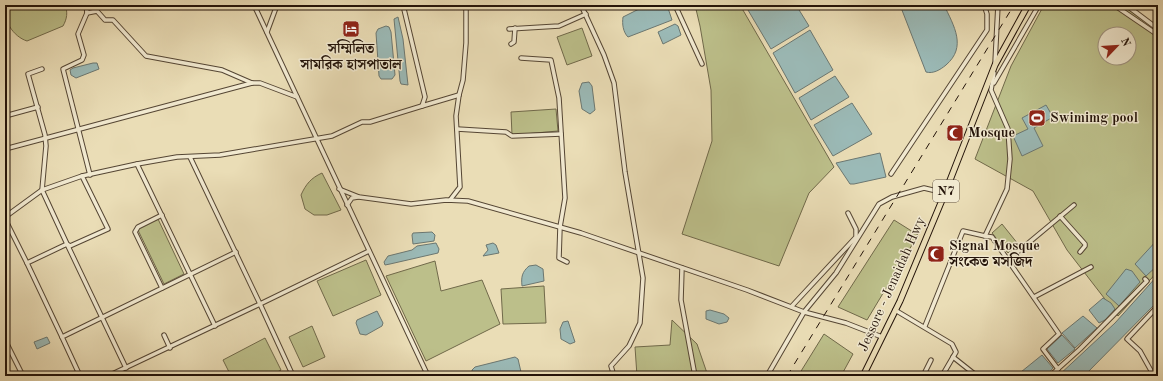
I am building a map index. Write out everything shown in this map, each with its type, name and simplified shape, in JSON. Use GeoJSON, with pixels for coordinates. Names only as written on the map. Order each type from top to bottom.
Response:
{"type":"FeatureCollection","features":[{"type":"Feature","properties":{"kind":"highway","name":"Jessore - Jenaidah Hwy"},"geometry":{"type":"LineString","coordinates":[[863,376],[895,310],[945,193],[995,65],[1028,5]]}},
{"type":"Feature","properties":{"kind":"street"},"geometry":{"type":"LineString","coordinates":[[86,5],[87,13],[78,34],[84,55],[82,60],[64,69],[90,175]]}},
{"type":"Feature","properties":{"kind":"street"},"geometry":{"type":"LineString","coordinates":[[254,5],[428,376]]}},
{"type":"Feature","properties":{"kind":"street"},"geometry":{"type":"LineString","coordinates":[[267,32],[276,5]]}},
{"type":"Feature","properties":{"kind":"street"},"geometry":{"type":"LineString","coordinates":[[403,5],[425,97],[422,106]]}},
{"type":"Feature","properties":{"kind":"street"},"geometry":{"type":"LineString","coordinates":[[450,200],[460,187],[457,129],[459,95],[463,80],[466,43],[466,5]]}},
{"type":"Feature","properties":{"kind":"street"},"geometry":{"type":"LineString","coordinates":[[581,5],[604,55],[614,83],[625,172],[643,278],[640,323],[629,346],[611,366],[614,376]]}},
{"type":"Feature","properties":{"kind":"street"},"geometry":{"type":"LineString","coordinates":[[675,5],[702,64]]}},
{"type":"Feature","properties":{"kind":"street"},"geometry":{"type":"LineString","coordinates":[[891,174],[987,30],[987,14],[984,5]]}},
{"type":"Feature","properties":{"kind":"street"},"geometry":{"type":"LineString","coordinates":[[985,236],[1007,189],[1010,158],[1008,129],[991,90],[995,65],[998,5]]}},
{"type":"Feature","properties":{"kind":"street"},"geometry":{"type":"LineString","coordinates":[[994,83],[1039,5]]}},
{"type":"Feature","properties":{"kind":"street"},"geometry":{"type":"LineString","coordinates":[[1114,5],[1158,35]]}},
{"type":"Feature","properties":{"kind":"street"},"geometry":{"type":"LineString","coordinates":[[1126,5],[1158,29]]}},
{"type":"Feature","properties":{"kind":"street"},"geometry":{"type":"LineString","coordinates":[[87,13],[97,11],[105,20],[113,20],[146,56],[222,70],[297,97]]}},
{"type":"Feature","properties":{"kind":"street"},"geometry":{"type":"LineString","coordinates":[[509,29],[559,26],[586,14]]}},
{"type":"Feature","properties":{"kind":"street"},"geometry":{"type":"LineString","coordinates":[[511,44],[514,42],[515,28]]}},
{"type":"Feature","properties":{"kind":"street"},"geometry":{"type":"LineString","coordinates":[[521,58],[551,60],[559,98],[565,198],[560,227],[559,258],[567,262]]}},
{"type":"Feature","properties":{"kind":"street"},"geometry":{"type":"LineString","coordinates":[[42,69],[28,74],[38,106],[46,146],[42,190],[66,244],[126,368]]}},
{"type":"Feature","properties":{"kind":"street"},"geometry":{"type":"LineString","coordinates":[[5,149],[252,82]]}},
{"type":"Feature","properties":{"kind":"street"},"geometry":{"type":"LineString","coordinates":[[80,376],[5,218],[42,190],[82,176],[137,164],[190,157],[220,155],[332,136],[362,122],[370,122],[459,95]]}},
{"type":"Feature","properties":{"kind":"street"},"geometry":{"type":"LineString","coordinates":[[5,116],[38,106]]}},
{"type":"Feature","properties":{"kind":"street"},"geometry":{"type":"LineString","coordinates":[[457,129],[506,132],[512,136],[561,134]]}},
{"type":"Feature","properties":{"kind":"street"},"geometry":{"type":"LineString","coordinates":[[190,157],[293,376]]}},
{"type":"Feature","properties":{"kind":"street"},"geometry":{"type":"LineString","coordinates":[[137,164],[215,326]]}},
{"type":"Feature","properties":{"kind":"street"},"geometry":{"type":"LineString","coordinates":[[27,263],[66,244],[70,246],[108,229],[82,176]]}},
{"type":"Feature","properties":{"kind":"street"},"geometry":{"type":"LineString","coordinates":[[767,376],[804,312],[836,273],[879,204],[892,197],[924,188],[945,193]]}},
{"type":"Feature","properties":{"kind":"street"},"geometry":{"type":"LineString","coordinates":[[339,189],[359,197],[411,204],[450,200],[468,201],[560,227],[638,252],[792,306],[804,312],[846,323],[882,337]]}},
{"type":"Feature","properties":{"kind":"street"},"geometry":{"type":"LineString","coordinates":[[347,205],[352,198],[359,197]]}},
{"type":"Feature","properties":{"kind":"street"},"geometry":{"type":"LineString","coordinates":[[1008,260],[1074,205]]}},
{"type":"Feature","properties":{"kind":"street"},"geometry":{"type":"LineString","coordinates":[[792,306],[856,237],[856,229],[848,213]]}},
{"type":"Feature","properties":{"kind":"street"},"geometry":{"type":"LineString","coordinates":[[162,215],[138,226],[135,232],[162,288]]}},
{"type":"Feature","properties":{"kind":"street"},"geometry":{"type":"LineString","coordinates":[[1060,216],[1085,244],[1080,252]]}},
{"type":"Feature","properties":{"kind":"street"},"geometry":{"type":"LineString","coordinates":[[925,326],[963,231],[992,237],[1059,334],[1043,349],[1058,369]]}},
{"type":"Feature","properties":{"kind":"street"},"geometry":{"type":"LineString","coordinates":[[108,376],[170,348],[370,251]]}},
{"type":"Feature","properties":{"kind":"street"},"geometry":{"type":"LineString","coordinates":[[62,337],[236,252]]}},
{"type":"Feature","properties":{"kind":"street"},"geometry":{"type":"LineString","coordinates":[[1034,297],[1091,267]]}},
{"type":"Feature","properties":{"kind":"street"},"geometry":{"type":"LineString","coordinates":[[682,268],[681,300],[695,376]]}},
{"type":"Feature","properties":{"kind":"street"},"geometry":{"type":"LineString","coordinates":[[1050,376],[1147,282],[1145,279]]}},
{"type":"Feature","properties":{"kind":"street"},"geometry":{"type":"LineString","coordinates":[[1154,376],[1140,351],[1127,339],[1158,306]]}},
{"type":"Feature","properties":{"kind":"street"},"geometry":{"type":"LineString","coordinates":[[895,310],[925,326],[952,344],[956,352],[942,376]]}},
{"type":"Feature","properties":{"kind":"street"},"geometry":{"type":"LineString","coordinates":[[164,335],[170,348]]}},
{"type":"Feature","properties":{"kind":"street"},"geometry":{"type":"LineString","coordinates":[[5,340],[23,376]]}},
{"type":"Feature","properties":{"kind":"street"},"geometry":{"type":"LineString","coordinates":[[953,357],[977,376]]}},
{"type":"Feature","properties":{"kind":"street"},"geometry":{"type":"LineString","coordinates":[[923,376],[930,360]]}},
{"type":"Feature","properties":{"kind":"green space"},"geometry":{"type":"Polygon","coordinates":[[[9,5],[65,5],[67,13],[63,26],[27,41],[17,36],[13,32],[7,21],[6,16],[9,5]]]}},
{"type":"Feature","properties":{"kind":"green space"},"geometry":{"type":"Polygon","coordinates":[[[695,5],[740,5],[834,167],[809,193],[779,266],[682,234],[712,141],[711,90],[695,5]]]}},
{"type":"Feature","properties":{"kind":"green space"},"geometry":{"type":"Polygon","coordinates":[[[1044,5],[1122,5],[1158,30],[1158,271],[1118,316],[1067,250],[1033,191],[975,159],[1011,66],[1044,5]]]}},
{"type":"Feature","properties":{"kind":"green space"},"geometry":{"type":"Polygon","coordinates":[[[582,28],[592,56],[567,65],[557,37],[582,28]]]}},
{"type":"Feature","properties":{"kind":"green space"},"geometry":{"type":"Polygon","coordinates":[[[556,109],[558,131],[512,135],[511,112],[556,109]]]}},
{"type":"Feature","properties":{"kind":"green space"},"geometry":{"type":"Polygon","coordinates":[[[322,173],[341,210],[327,215],[314,215],[305,209],[301,195],[309,182],[322,173]]]}},
{"type":"Feature","properties":{"kind":"green space"},"geometry":{"type":"Polygon","coordinates":[[[158,219],[184,274],[164,284],[137,228],[158,219]]]}},
{"type":"Feature","properties":{"kind":"green space"},"geometry":{"type":"Polygon","coordinates":[[[894,220],[918,235],[867,320],[838,307],[894,220]]]}},
{"type":"Feature","properties":{"kind":"green space"},"geometry":{"type":"Polygon","coordinates":[[[1002,224],[1018,244],[1008,253],[992,233],[1002,224]]]}},
{"type":"Feature","properties":{"kind":"green space"},"geometry":{"type":"Polygon","coordinates":[[[366,260],[381,295],[333,316],[317,281],[366,260]]]}},
{"type":"Feature","properties":{"kind":"green space"},"geometry":{"type":"Polygon","coordinates":[[[435,261],[441,291],[482,280],[500,324],[426,361],[386,276],[435,261]]]}},
{"type":"Feature","properties":{"kind":"green space"},"geometry":{"type":"Polygon","coordinates":[[[544,286],[546,323],[503,324],[501,289],[544,286]]]}},
{"type":"Feature","properties":{"kind":"green space"},"geometry":{"type":"Polygon","coordinates":[[[672,320],[697,344],[708,376],[637,376],[635,347],[670,345],[672,320]]]}},
{"type":"Feature","properties":{"kind":"green space"},"geometry":{"type":"Polygon","coordinates":[[[312,326],[325,357],[303,367],[289,337],[312,326]]]}},
{"type":"Feature","properties":{"kind":"green space"},"geometry":{"type":"Polygon","coordinates":[[[824,334],[853,354],[841,376],[798,376],[824,334]]]}},
{"type":"Feature","properties":{"kind":"green space"},"geometry":{"type":"Polygon","coordinates":[[[265,338],[281,370],[270,376],[231,376],[223,360],[265,338]]]}},
{"type":"Feature","properties":{"kind":"water"},"geometry":{"type":"Polygon","coordinates":[[[647,5],[667,5],[672,20],[628,37],[623,28],[623,17],[647,5]]]}},
{"type":"Feature","properties":{"kind":"water"},"geometry":{"type":"Polygon","coordinates":[[[756,5],[796,5],[809,26],[771,49],[748,10],[756,5]]]}},
{"type":"Feature","properties":{"kind":"water"},"geometry":{"type":"Polygon","coordinates":[[[900,5],[944,5],[955,28],[957,36],[956,51],[946,65],[934,72],[926,72],[900,5]]]}},
{"type":"Feature","properties":{"kind":"water"},"geometry":{"type":"Polygon","coordinates":[[[398,17],[403,39],[408,85],[401,84],[400,81],[394,19],[398,17]]]}},
{"type":"Feature","properties":{"kind":"water"},"geometry":{"type":"Polygon","coordinates":[[[675,24],[678,26],[681,35],[663,44],[658,32],[675,24]]]}},
{"type":"Feature","properties":{"kind":"water"},"geometry":{"type":"Polygon","coordinates":[[[386,26],[389,27],[391,32],[395,75],[392,79],[381,79],[379,76],[376,33],[378,29],[386,26]]]}},
{"type":"Feature","properties":{"kind":"water"},"geometry":{"type":"Polygon","coordinates":[[[810,30],[833,70],[795,93],[773,53],[810,30]]]}},
{"type":"Feature","properties":{"kind":"water"},"geometry":{"type":"Polygon","coordinates":[[[97,63],[99,69],[76,78],[71,75],[70,70],[73,68],[97,63]]]}},
{"type":"Feature","properties":{"kind":"water"},"geometry":{"type":"Polygon","coordinates":[[[835,76],[849,97],[811,120],[799,98],[835,76]]]}},
{"type":"Feature","properties":{"kind":"water"},"geometry":{"type":"Polygon","coordinates":[[[589,82],[592,86],[595,110],[590,114],[582,109],[579,91],[582,83],[589,82]]]}},
{"type":"Feature","properties":{"kind":"water"},"geometry":{"type":"Polygon","coordinates":[[[852,103],[872,134],[833,156],[814,125],[852,103]]]}},
{"type":"Feature","properties":{"kind":"water"},"geometry":{"type":"Polygon","coordinates":[[[1046,105],[1053,117],[1034,128],[1043,146],[1022,156],[1013,136],[1028,129],[1022,118],[1046,105]]]}},
{"type":"Feature","properties":{"kind":"water"},"geometry":{"type":"Polygon","coordinates":[[[880,153],[886,177],[850,184],[836,163],[880,153]]]}},
{"type":"Feature","properties":{"kind":"water"},"geometry":{"type":"Polygon","coordinates":[[[432,232],[435,235],[434,241],[413,244],[413,233],[432,232]]]}},
{"type":"Feature","properties":{"kind":"water"},"geometry":{"type":"Polygon","coordinates":[[[1158,239],[1158,265],[1146,276],[1135,264],[1158,239]]]}},
{"type":"Feature","properties":{"kind":"water"},"geometry":{"type":"Polygon","coordinates":[[[436,243],[439,249],[438,253],[385,265],[384,262],[388,256],[412,250],[417,246],[436,243]]]}},
{"type":"Feature","properties":{"kind":"water"},"geometry":{"type":"Polygon","coordinates":[[[493,243],[496,245],[499,253],[483,256],[488,250],[486,245],[493,243]]]}},
{"type":"Feature","properties":{"kind":"water"},"geometry":{"type":"Polygon","coordinates":[[[536,265],[543,269],[544,281],[522,286],[522,277],[525,270],[529,266],[536,265]]]}},
{"type":"Feature","properties":{"kind":"water"},"geometry":{"type":"Polygon","coordinates":[[[1126,269],[1132,271],[1140,282],[1119,306],[1106,294],[1126,269]]]}},
{"type":"Feature","properties":{"kind":"water"},"geometry":{"type":"Polygon","coordinates":[[[1158,275],[1158,297],[1155,300],[1157,302],[1084,376],[1058,376],[1115,323],[1158,275]]]}},
{"type":"Feature","properties":{"kind":"water"},"geometry":{"type":"Polygon","coordinates":[[[1103,298],[1111,303],[1115,309],[1105,320],[1099,323],[1089,310],[1103,298]]]}},
{"type":"Feature","properties":{"kind":"water"},"geometry":{"type":"Polygon","coordinates":[[[710,310],[724,314],[729,318],[727,322],[719,324],[706,319],[706,311],[710,310]]]}},
{"type":"Feature","properties":{"kind":"water"},"geometry":{"type":"Polygon","coordinates":[[[377,311],[383,323],[382,326],[366,335],[360,334],[356,323],[357,320],[377,311]]]}},
{"type":"Feature","properties":{"kind":"water"},"geometry":{"type":"Polygon","coordinates":[[[1083,316],[1097,328],[1075,348],[1062,333],[1083,316]]]}},
{"type":"Feature","properties":{"kind":"water"},"geometry":{"type":"Polygon","coordinates":[[[568,321],[575,342],[570,344],[561,339],[560,329],[563,322],[568,321]]]}},
{"type":"Feature","properties":{"kind":"water"},"geometry":{"type":"Polygon","coordinates":[[[1062,335],[1075,349],[1058,363],[1047,349],[1062,335]]]}},
{"type":"Feature","properties":{"kind":"water"},"geometry":{"type":"Polygon","coordinates":[[[47,337],[50,343],[37,349],[34,342],[47,337]]]}},
{"type":"Feature","properties":{"kind":"water"},"geometry":{"type":"Polygon","coordinates":[[[1042,355],[1053,368],[1046,376],[1016,376],[1042,355]]]}},
{"type":"Feature","properties":{"kind":"water"},"geometry":{"type":"Polygon","coordinates":[[[515,357],[518,359],[521,372],[517,375],[473,376],[472,370],[475,367],[515,357]]]}},
{"type":"Feature","properties":{"kind":"railway"},"geometry":{"type":"LineString","coordinates":[[787,376],[1014,5]]}},
{"type":"Feature","properties":{"kind":"place","name":"সম্মিলিত সামরিক হাসপাতাল"},"geometry":{"type":"Point","coordinates":[351,29]}},
{"type":"Feature","properties":{"kind":"place","name":"Swimimg pool"},"geometry":{"type":"Point","coordinates":[1037,118]}},
{"type":"Feature","properties":{"kind":"place","name":"Mosque"},"geometry":{"type":"Point","coordinates":[955,133]}},
{"type":"Feature","properties":{"kind":"place","name":"Signal Mosque সংকেত মসজিদ"},"geometry":{"type":"Point","coordinates":[936,254]}}]}
